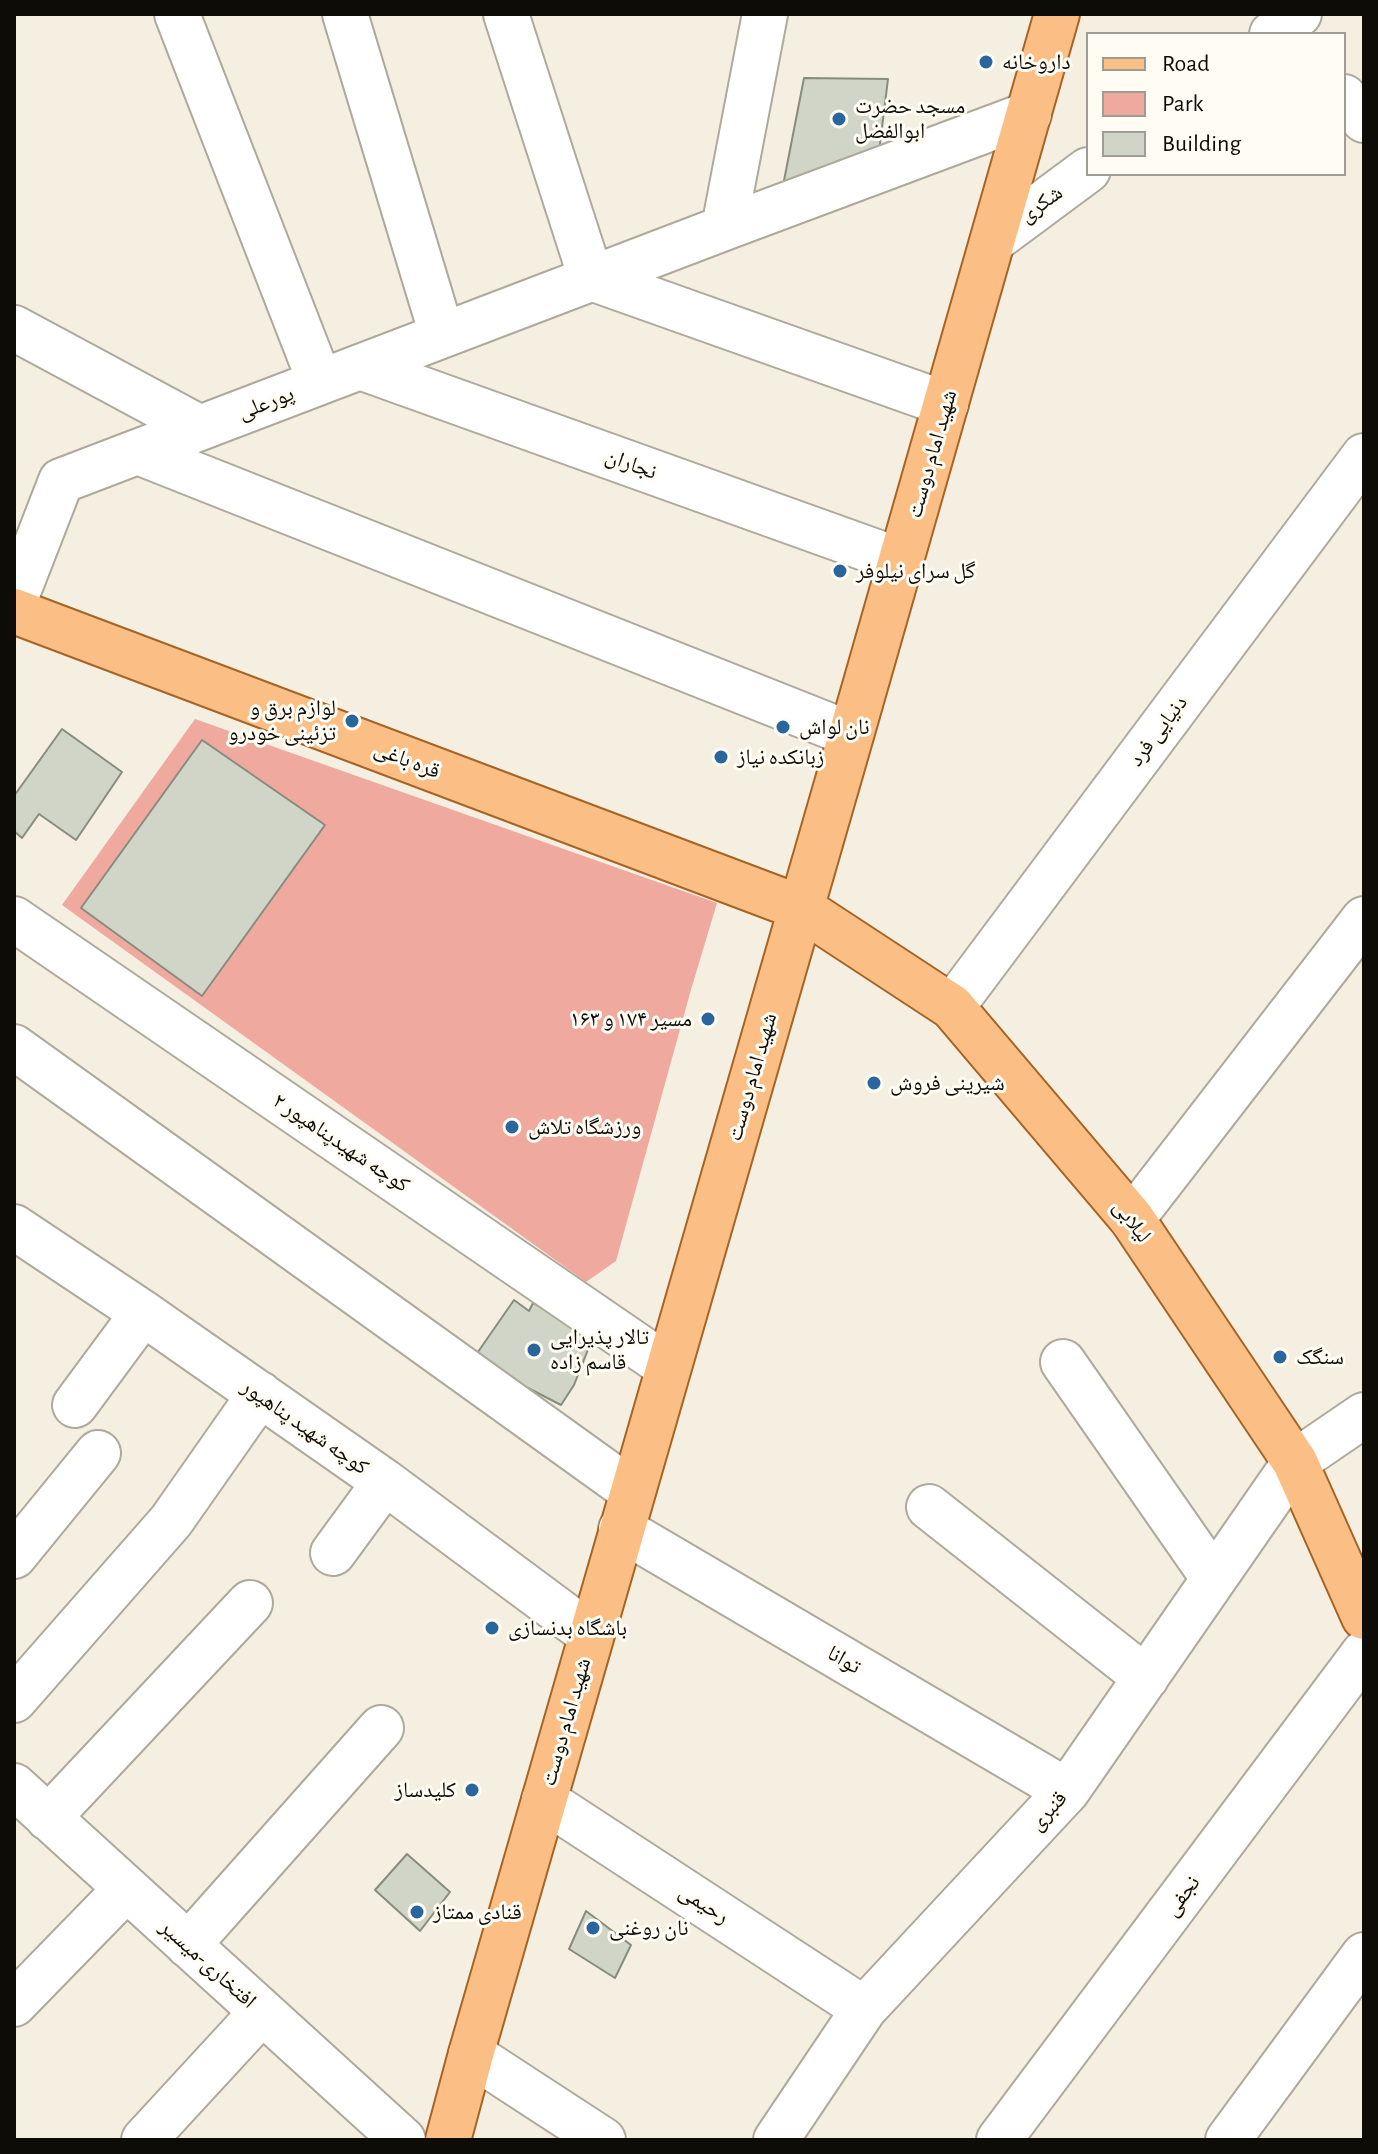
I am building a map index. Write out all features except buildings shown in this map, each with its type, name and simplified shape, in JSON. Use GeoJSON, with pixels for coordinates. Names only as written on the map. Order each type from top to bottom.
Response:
{"type":"FeatureCollection","features":[{"type":"Feature","properties":{"kind":"main road","name":"شهید امام دوست"},"geometry":{"type":"LineString","coordinates":[[448,2140],[1057,14]]}},
{"type":"Feature","properties":{"kind":"main road","name":"قره باغی"},"geometry":{"type":"LineString","coordinates":[[14,611],[801,908]]}},
{"type":"Feature","properties":{"kind":"main road","name":"لیلابی"},"geometry":{"type":"LineString","coordinates":[[801,908],[952,1007],[1132,1219],[1295,1462],[1364,1617]]}},
{"type":"Feature","properties":{"kind":"street"},"geometry":{"type":"LineString","coordinates":[[177,14],[320,382]]}},
{"type":"Feature","properties":{"kind":"street"},"geometry":{"type":"LineString","coordinates":[[345,14],[442,335]]}},
{"type":"Feature","properties":{"kind":"street"},"geometry":{"type":"LineString","coordinates":[[506,14],[591,278],[946,404]]}},
{"type":"Feature","properties":{"kind":"street"},"geometry":{"type":"LineString","coordinates":[[724,228],[765,14]]}},
{"type":"Feature","properties":{"kind":"street"},"geometry":{"type":"LineString","coordinates":[[1346,99],[1364,120]]}},
{"type":"Feature","properties":{"kind":"street","name":"پورعلی"},"geometry":{"type":"LineString","coordinates":[[14,602],[28,522],[61,481],[1029,114]]}},
{"type":"Feature","properties":{"kind":"street","name":"شکری"},"geometry":{"type":"LineString","coordinates":[[995,239],[1086,171]]}},
{"type":"Feature","properties":{"kind":"street"},"geometry":{"type":"LineString","coordinates":[[14,328],[200,428]]}},
{"type":"Feature","properties":{"kind":"street","name":"نجاران"},"geometry":{"type":"LineString","coordinates":[[360,367],[901,561]]}},
{"type":"Feature","properties":{"kind":"street"},"geometry":{"type":"LineString","coordinates":[[138,452],[850,734]]}},
{"type":"Feature","properties":{"kind":"street","name":"دنیایی فرد"},"geometry":{"type":"LineString","coordinates":[[952,1007],[1364,456]]}},
{"type":"Feature","properties":{"kind":"street","name":"۲ کوچه شهیدپناهپور"},"geometry":{"type":"LineString","coordinates":[[14,919],[668,1367]]}},
{"type":"Feature","properties":{"kind":"street"},"geometry":{"type":"LineString","coordinates":[[1132,1219],[1364,919]]}},
{"type":"Feature","properties":{"kind":"street","name":"توانا"},"geometry":{"type":"LineString","coordinates":[[14,1047],[627,1510],[1067,1791]]}},
{"type":"Feature","properties":{"kind":"street","name":"کوچه شهید پناهپور"},"geometry":{"type":"LineString","coordinates":[[14,1227],[385,1482],[591,1635]]}},
{"type":"Feature","properties":{"kind":"street"},"geometry":{"type":"LineString","coordinates":[[75,1405],[143,1313]]}},
{"type":"Feature","properties":{"kind":"street"},"geometry":{"type":"LineString","coordinates":[[1063,1362],[1214,1579]]}},
{"type":"Feature","properties":{"kind":"street"},"geometry":{"type":"LineString","coordinates":[[14,1700],[171,1521],[260,1394]]}},
{"type":"Feature","properties":{"kind":"street"},"geometry":{"type":"LineString","coordinates":[[1295,1462],[1364,1415]]}},
{"type":"Feature","properties":{"kind":"street"},"geometry":{"type":"LineString","coordinates":[[14,1556],[98,1453]]}},
{"type":"Feature","properties":{"kind":"street","name":"قنبری"},"geometry":{"type":"LineString","coordinates":[[776,2140],[864,2009],[1067,1791],[1295,1462]]}},
{"type":"Feature","properties":{"kind":"street"},"geometry":{"type":"LineString","coordinates":[[333,1553],[385,1482]]}},
{"type":"Feature","properties":{"kind":"street"},"geometry":{"type":"LineString","coordinates":[[929,1507],[1146,1678]]}},
{"type":"Feature","properties":{"kind":"street"},"geometry":{"type":"LineString","coordinates":[[48,1818],[250,1603]]}},
{"type":"Feature","properties":{"kind":"street","name":"نجفی"},"geometry":{"type":"LineString","coordinates":[[999,2140],[1364,1653]]}},
{"type":"Feature","properties":{"kind":"street"},"geometry":{"type":"LineString","coordinates":[[188,1945],[381,1728]]}},
{"type":"Feature","properties":{"kind":"street","name":"افتخاری-میسیر"},"geometry":{"type":"LineString","coordinates":[[14,1786],[403,2140]]}},
{"type":"Feature","properties":{"kind":"street","name":"رحیمی"},"geometry":{"type":"LineString","coordinates":[[544,1800],[864,2009]]}},
{"type":"Feature","properties":{"kind":"street"},"geometry":{"type":"LineString","coordinates":[[14,2004],[126,1889]]}},
{"type":"Feature","properties":{"kind":"street"},"geometry":{"type":"LineString","coordinates":[[1228,2140],[1364,1955]]}},
{"type":"Feature","properties":{"kind":"street"},"geometry":{"type":"LineString","coordinates":[[144,2140],[262,2012]]}},
{"type":"Feature","properties":{"kind":"street"},"geometry":{"type":"LineString","coordinates":[[471,2054],[603,2140]]}},
{"type":"Feature","properties":{"kind":"green space","name":"ورزشگاه تلاش"},"geometry":{"type":"Polygon","coordinates":[[[195,719],[717,903],[616,1261],[586,1282],[62,905],[195,719]]]}},
{"type":"Feature","properties":{"kind":"place","name":"داروخانه"},"geometry":{"type":"Point","coordinates":[986,62]}},
{"type":"Feature","properties":{"kind":"place","name":"مسجد حضرت ابوالفضل"},"geometry":{"type":"Point","coordinates":[839,119]}},
{"type":"Feature","properties":{"kind":"place","name":"گل سرای نیلوفر"},"geometry":{"type":"Point","coordinates":[840,571]}},
{"type":"Feature","properties":{"kind":"place","name":"لوازم برق و تزئینی خودرو"},"geometry":{"type":"Point","coordinates":[352,721]}},
{"type":"Feature","properties":{"kind":"place","name":"نان لواش"},"geometry":{"type":"Point","coordinates":[783,727]}},
{"type":"Feature","properties":{"kind":"place","name":"زبانکده نیاز"},"geometry":{"type":"Point","coordinates":[721,757]}},
{"type":"Feature","properties":{"kind":"place","name":"مسیر ۱۷۴ و ۱۶۳"},"geometry":{"type":"Point","coordinates":[708,1019]}},
{"type":"Feature","properties":{"kind":"place","name":"شیرینی فروش"},"geometry":{"type":"Point","coordinates":[874,1083]}},
{"type":"Feature","properties":{"kind":"place","name":"ورزشگاه تلاش"},"geometry":{"type":"Point","coordinates":[512,1127]}},
{"type":"Feature","properties":{"kind":"place","name":"تالار پذیرایی قاسم زاده"},"geometry":{"type":"Point","coordinates":[534,1350]}},
{"type":"Feature","properties":{"kind":"place","name":"سنگک"},"geometry":{"type":"Point","coordinates":[1280,1357]}},
{"type":"Feature","properties":{"kind":"place","name":"باشگاه بدنسازی"},"geometry":{"type":"Point","coordinates":[492,1628]}},
{"type":"Feature","properties":{"kind":"place","name":"کلیدساز"},"geometry":{"type":"Point","coordinates":[472,1790]}},
{"type":"Feature","properties":{"kind":"place","name":"قنادی ممتاز"},"geometry":{"type":"Point","coordinates":[417,1912]}},
{"type":"Feature","properties":{"kind":"place","name":"نان روغنی"},"geometry":{"type":"Point","coordinates":[593,1928]}}]}
